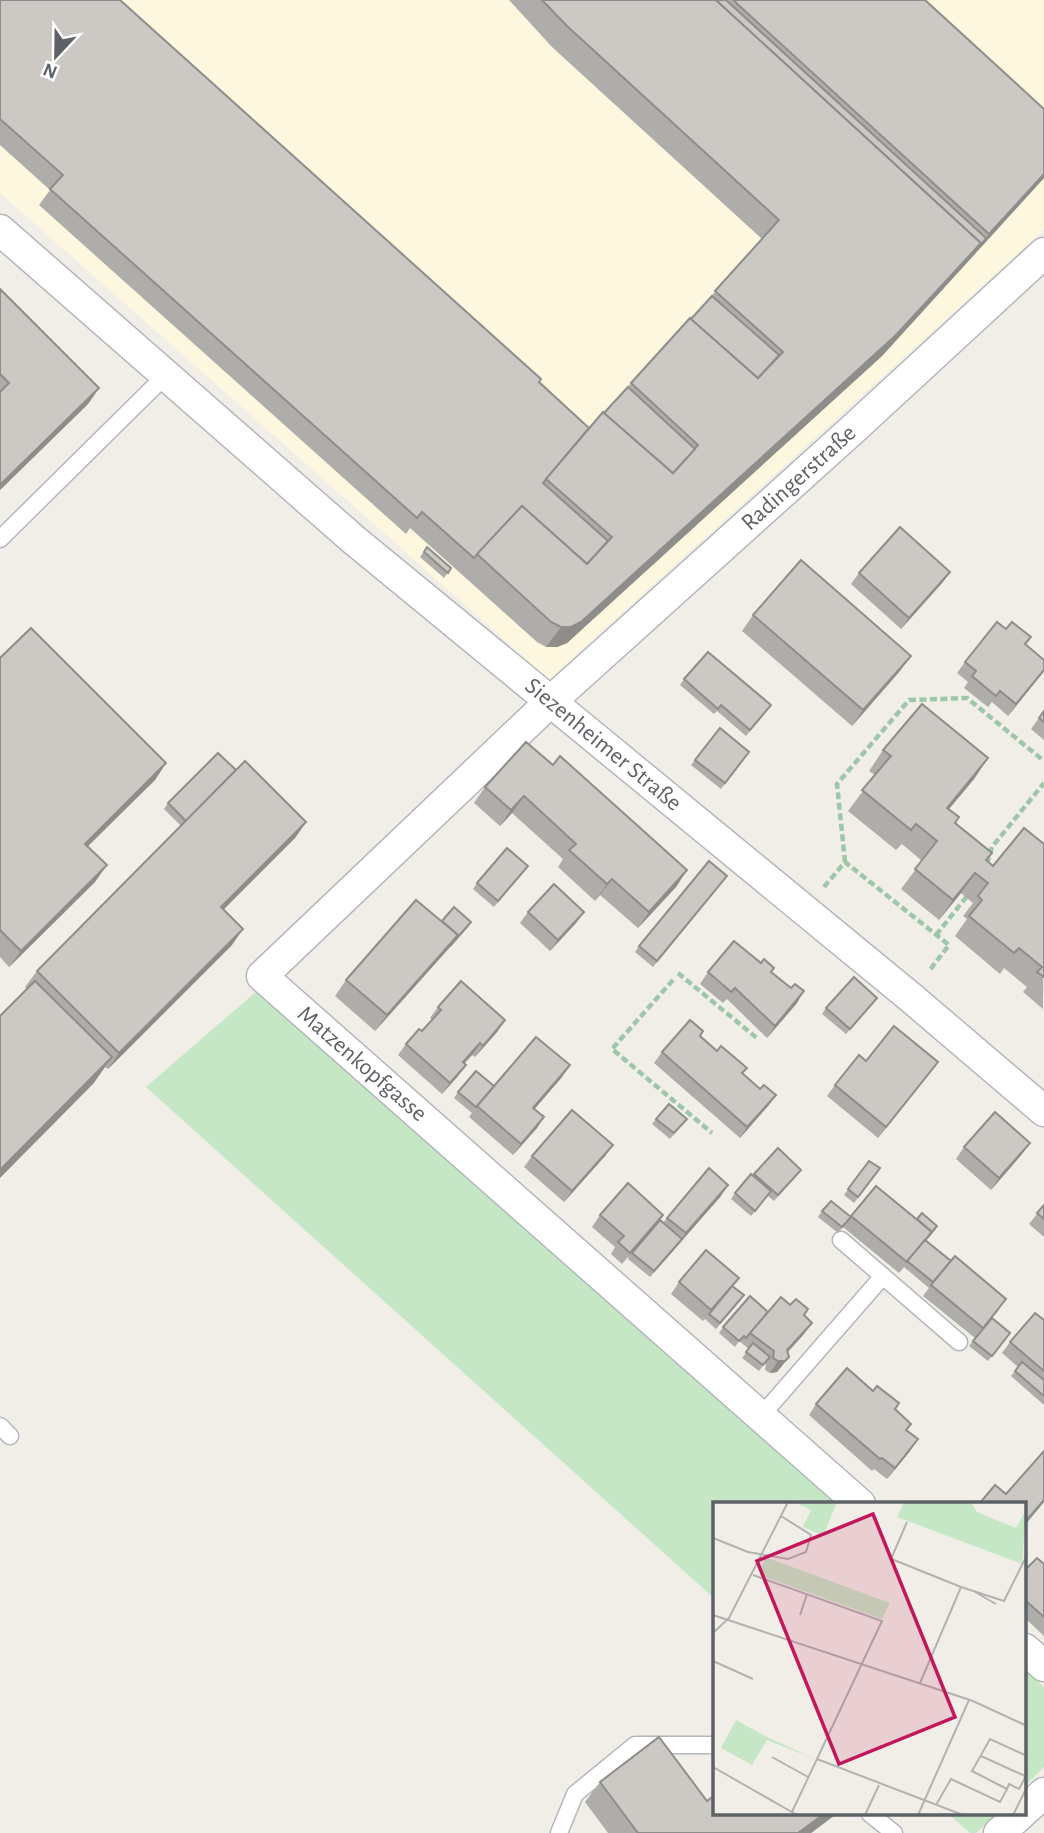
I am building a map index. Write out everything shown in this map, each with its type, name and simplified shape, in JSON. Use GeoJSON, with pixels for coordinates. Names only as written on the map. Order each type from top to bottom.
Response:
{"type":"FeatureCollection","features":[{"type":"Feature","properties":{"kind":"street","name":"Siezenheimer Straße"},"geometry":{"type":"LineString","coordinates":[[0,230],[354,540],[909,996],[1044,1111]]}},
{"type":"Feature","properties":{"kind":"street","name":"Radingerstraße"},"geometry":{"type":"LineString","coordinates":[[550,702],[1044,253]]}},
{"type":"Feature","properties":{"kind":"street","name":"Matzenkopfgasse"},"geometry":{"type":"LineString","coordinates":[[550,702],[262,976],[858,1502]]}},
{"type":"Feature","properties":{"kind":"street"},"geometry":{"type":"LineString","coordinates":[[1026,1650],[1044,1666]]}},
{"type":"Feature","properties":{"kind":"street"},"geometry":{"type":"LineString","coordinates":[[1026,1809],[1044,1793]]}},
{"type":"Feature","properties":{"kind":"street"},"geometry":{"type":"LineString","coordinates":[[999,1833],[1020,1815]]}},
{"type":"Feature","properties":{"kind":"lane"},"geometry":{"type":"LineString","coordinates":[[0,539],[167,374]]}},
{"type":"Feature","properties":{"kind":"lane"},"geometry":{"type":"LineString","coordinates":[[841,1240],[959,1342]]}},
{"type":"Feature","properties":{"kind":"lane"},"geometry":{"type":"LineString","coordinates":[[761,1416],[883,1276]]}},
{"type":"Feature","properties":{"kind":"lane"},"geometry":{"type":"LineString","coordinates":[[559,1833],[575,1794],[635,1745],[713,1745]]}},
{"type":"Feature","properties":{"kind":"lane"},"geometry":{"type":"LineString","coordinates":[[871,1815],[894,1833]]}},
{"type":"Feature","properties":{"kind":"path"},"geometry":{"type":"LineString","coordinates":[[806,911],[845,862],[837,784],[909,700],[967,698],[1044,761]]}},
{"type":"Feature","properties":{"kind":"path"},"geometry":{"type":"LineString","coordinates":[[985,874],[992,847],[1044,783]]}},
{"type":"Feature","properties":{"kind":"path"},"geometry":{"type":"LineString","coordinates":[[845,862],[948,945],[909,996]]}},
{"type":"Feature","properties":{"kind":"path"},"geometry":{"type":"LineString","coordinates":[[936,935],[969,895]]}},
{"type":"Feature","properties":{"kind":"path"},"geometry":{"type":"LineString","coordinates":[[678,973],[758,1039]]}},
{"type":"Feature","properties":{"kind":"path"},"geometry":{"type":"LineString","coordinates":[[673,980],[612,1049],[712,1133]]}},
{"type":"Feature","properties":{"kind":"shaded area"},"geometry":{"type":"Polygon","coordinates":[[[0,0],[1044,0],[1044,230],[549,679],[0,193],[0,0]]]}},
{"type":"Feature","properties":{"kind":"green space"},"geometry":{"type":"Polygon","coordinates":[[[258,990],[836,1502],[713,1502],[713,1597],[146,1087],[258,990]]]}},
{"type":"Feature","properties":{"kind":"green space"},"geometry":{"type":"Polygon","coordinates":[[[1026,1671],[1044,1687],[1044,1767],[1026,1785],[1026,1671]]]}},
{"type":"Feature","properties":{"kind":"green space"},"geometry":{"type":"Polygon","coordinates":[[[950,1815],[995,1815],[976,1833],[970,1833],[950,1815]]]}},
{"type":"Feature","properties":{"kind":"building"},"geometry":{"type":"Polygon","coordinates":[[[0,0],[120,0],[541,379],[539,382],[589,428],[543,483],[608,541],[587,564],[522,506],[474,558],[422,512],[417,518],[50,189],[63,175],[0,119],[0,0]]]}},
{"type":"Feature","properties":{"kind":"building"},"geometry":{"type":"Polygon","coordinates":[[[542,0],[716,0],[981,243],[896,335],[581,622],[571,627],[561,627],[551,622],[477,554],[522,506],[587,564],[612,537],[546,479],[603,412],[673,473],[698,445],[631,383],[690,318],[758,378],[783,352],[715,291],[779,220],[542,0]]]}},
{"type":"Feature","properties":{"kind":"building"},"geometry":{"type":"Polygon","coordinates":[[[716,0],[726,0],[986,238],[978,248],[981,243],[716,0]]]}},
{"type":"Feature","properties":{"kind":"building"},"geometry":{"type":"Polygon","coordinates":[[[733,0],[925,0],[1044,109],[1044,174],[989,234],[733,0]]]}},
{"type":"Feature","properties":{"kind":"building"},"geometry":{"type":"Polygon","coordinates":[[[0,289],[99,388],[0,485],[0,392],[9,383],[0,374],[0,289]]]}},
{"type":"Feature","properties":{"kind":"building"},"geometry":{"type":"Polygon","coordinates":[[[712,296],[779,355],[758,378],[691,319],[712,296]]]}},
{"type":"Feature","properties":{"kind":"building"},"geometry":{"type":"Polygon","coordinates":[[[628,387],[695,449],[673,473],[604,413],[628,387]]]}},
{"type":"Feature","properties":{"kind":"building"},"geometry":{"type":"Polygon","coordinates":[[[900,527],[950,572],[909,618],[859,573],[900,527]]]}},
{"type":"Feature","properties":{"kind":"building"},"geometry":{"type":"Polygon","coordinates":[[[427,547],[451,568],[448,573],[424,552],[427,547]]]}},
{"type":"Feature","properties":{"kind":"building"},"geometry":{"type":"Polygon","coordinates":[[[801,560],[911,656],[863,710],[753,615],[801,560]]]}},
{"type":"Feature","properties":{"kind":"building"},"geometry":{"type":"Polygon","coordinates":[[[997,622],[1006,629],[1012,622],[1031,637],[1025,644],[1044,660],[1044,670],[1016,704],[1000,691],[996,696],[972,676],[976,671],[965,662],[997,622]]]}},
{"type":"Feature","properties":{"kind":"building"},"geometry":{"type":"Polygon","coordinates":[[[31,628],[166,763],[85,844],[107,865],[21,951],[0,930],[0,658],[31,628]]]}},
{"type":"Feature","properties":{"kind":"building"},"geometry":{"type":"Polygon","coordinates":[[[708,652],[771,705],[750,730],[721,705],[718,709],[684,679],[708,652]]]}},
{"type":"Feature","properties":{"kind":"building"},"geometry":{"type":"Polygon","coordinates":[[[922,704],[988,758],[947,808],[959,817],[955,823],[992,853],[986,860],[993,866],[1024,828],[1044,844],[1044,977],[1037,972],[1042,967],[1019,948],[1014,953],[969,916],[982,900],[978,896],[988,883],[975,873],[953,900],[915,869],[937,841],[916,824],[911,830],[862,790],[891,756],[883,750],[922,704]]]}},
{"type":"Feature","properties":{"kind":"building"},"geometry":{"type":"Polygon","coordinates":[[[720,728],[749,752],[725,783],[695,760],[720,728]]]}},
{"type":"Feature","properties":{"kind":"building"},"geometry":{"type":"Polygon","coordinates":[[[526,742],[553,765],[560,756],[687,870],[649,912],[612,879],[607,884],[569,850],[576,844],[524,796],[511,810],[485,787],[526,742]]]}},
{"type":"Feature","properties":{"kind":"building"},"geometry":{"type":"Polygon","coordinates":[[[218,753],[236,770],[186,821],[168,803],[218,753]]]}},
{"type":"Feature","properties":{"kind":"building"},"geometry":{"type":"Polygon","coordinates":[[[245,761],[306,822],[221,907],[243,929],[119,1053],[37,971],[245,761]]]}},
{"type":"Feature","properties":{"kind":"building"},"geometry":{"type":"Polygon","coordinates":[[[507,848],[528,866],[498,901],[477,883],[507,848]]]}},
{"type":"Feature","properties":{"kind":"building"},"geometry":{"type":"Polygon","coordinates":[[[709,861],[727,876],[657,961],[639,946],[709,861]]]}},
{"type":"Feature","properties":{"kind":"building"},"geometry":{"type":"Polygon","coordinates":[[[554,884],[584,912],[558,940],[528,912],[554,884]]]}},
{"type":"Feature","properties":{"kind":"building"},"geometry":{"type":"Polygon","coordinates":[[[416,900],[458,935],[387,1015],[346,980],[416,900]]]}},
{"type":"Feature","properties":{"kind":"building"},"geometry":{"type":"Polygon","coordinates":[[[454,907],[471,922],[450,946],[458,935],[442,921],[454,907]]]}},
{"type":"Feature","properties":{"kind":"building"},"geometry":{"type":"Polygon","coordinates":[[[734,941],[761,963],[764,959],[774,968],[771,972],[791,988],[795,984],[804,991],[775,1026],[735,988],[731,992],[708,972],[734,941]]]}},
{"type":"Feature","properties":{"kind":"building"},"geometry":{"type":"Polygon","coordinates":[[[854,977],[877,998],[850,1029],[826,1008],[854,977]]]}},
{"type":"Feature","properties":{"kind":"building"},"geometry":{"type":"Polygon","coordinates":[[[35,981],[112,1057],[0,1170],[0,1016],[35,981]]]}},
{"type":"Feature","properties":{"kind":"building"},"geometry":{"type":"Polygon","coordinates":[[[461,981],[505,1020],[483,1046],[480,1043],[463,1062],[466,1065],[450,1083],[406,1044],[441,1010],[438,1007],[461,981]]]}},
{"type":"Feature","properties":{"kind":"building"},"geometry":{"type":"Polygon","coordinates":[[[690,1020],[703,1031],[700,1036],[717,1051],[721,1046],[747,1068],[742,1073],[760,1089],[764,1085],[776,1095],[747,1127],[662,1052],[690,1020]]]}},
{"type":"Feature","properties":{"kind":"building"},"geometry":{"type":"Polygon","coordinates":[[[894,1026],[938,1062],[886,1127],[835,1085],[859,1055],[866,1061],[894,1026]]]}},
{"type":"Feature","properties":{"kind":"building"},"geometry":{"type":"Polygon","coordinates":[[[536,1037],[570,1065],[533,1108],[544,1117],[521,1144],[477,1106],[536,1037]]]}},
{"type":"Feature","properties":{"kind":"building"},"geometry":{"type":"Polygon","coordinates":[[[476,1071],[494,1086],[476,1107],[458,1092],[476,1071]]]}},
{"type":"Feature","properties":{"kind":"building"},"geometry":{"type":"Polygon","coordinates":[[[669,1104],[687,1119],[674,1133],[656,1119],[669,1104]]]}},
{"type":"Feature","properties":{"kind":"building"},"geometry":{"type":"Polygon","coordinates":[[[572,1110],[613,1145],[572,1191],[532,1156],[572,1110]]]}},
{"type":"Feature","properties":{"kind":"building"},"geometry":{"type":"Polygon","coordinates":[[[995,1112],[1030,1143],[999,1178],[964,1147],[995,1112]]]}},
{"type":"Feature","properties":{"kind":"building"},"geometry":{"type":"Polygon","coordinates":[[[778,1148],[801,1170],[778,1195],[754,1174],[778,1148]]]}},
{"type":"Feature","properties":{"kind":"building"},"geometry":{"type":"Polygon","coordinates":[[[869,1161],[880,1168],[858,1197],[848,1189],[869,1161]]]}},
{"type":"Feature","properties":{"kind":"building"},"geometry":{"type":"Polygon","coordinates":[[[709,1168],[728,1185],[686,1233],[667,1218],[709,1168]]]}},
{"type":"Feature","properties":{"kind":"building"},"geometry":{"type":"Polygon","coordinates":[[[751,1174],[771,1191],[755,1211],[735,1193],[751,1174]]]}},
{"type":"Feature","properties":{"kind":"building"},"geometry":{"type":"Polygon","coordinates":[[[628,1183],[663,1215],[630,1253],[618,1242],[624,1236],[600,1215],[628,1183]]]}},
{"type":"Feature","properties":{"kind":"building"},"geometry":{"type":"Polygon","coordinates":[[[876,1186],[932,1232],[907,1262],[851,1216],[876,1186]]]}},
{"type":"Feature","properties":{"kind":"building"},"geometry":{"type":"Polygon","coordinates":[[[831,1201],[851,1217],[842,1227],[822,1211],[831,1201]]]}},
{"type":"Feature","properties":{"kind":"building"},"geometry":{"type":"Polygon","coordinates":[[[1044,1205],[1044,1219],[1037,1213],[1044,1205]]]}},
{"type":"Feature","properties":{"kind":"building"},"geometry":{"type":"Polygon","coordinates":[[[922,1213],[937,1226],[928,1237],[932,1232],[917,1219],[922,1213]]]}},
{"type":"Feature","properties":{"kind":"building"},"geometry":{"type":"Polygon","coordinates":[[[660,1220],[682,1239],[654,1271],[632,1253],[660,1220]]]}},
{"type":"Feature","properties":{"kind":"building"},"geometry":{"type":"Polygon","coordinates":[[[925,1240],[951,1261],[933,1282],[907,1261],[925,1240]]]}},
{"type":"Feature","properties":{"kind":"building"},"geometry":{"type":"Polygon","coordinates":[[[706,1250],[739,1278],[711,1310],[679,1282],[706,1250]]]}},
{"type":"Feature","properties":{"kind":"building"},"geometry":{"type":"Polygon","coordinates":[[[955,1256],[1006,1299],[983,1328],[931,1285],[955,1256]]]}},
{"type":"Feature","properties":{"kind":"building"},"geometry":{"type":"Polygon","coordinates":[[[732,1286],[744,1295],[720,1323],[709,1314],[732,1286]]]}},
{"type":"Feature","properties":{"kind":"building"},"geometry":{"type":"Polygon","coordinates":[[[750,1296],[768,1312],[746,1338],[744,1336],[739,1341],[723,1327],[750,1296]]]}},
{"type":"Feature","properties":{"kind":"building"},"geometry":{"type":"Polygon","coordinates":[[[781,1297],[790,1305],[796,1299],[808,1309],[804,1315],[812,1323],[787,1350],[789,1357],[785,1361],[773,1358],[774,1351],[750,1333],[781,1297]]]}},
{"type":"Feature","properties":{"kind":"building"},"geometry":{"type":"Polygon","coordinates":[[[1035,1313],[1044,1320],[1044,1371],[1010,1342],[1035,1313]]]}},
{"type":"Feature","properties":{"kind":"building"},"geometry":{"type":"Polygon","coordinates":[[[992,1318],[1010,1333],[992,1356],[973,1341],[992,1318]]]}},
{"type":"Feature","properties":{"kind":"building"},"geometry":{"type":"Polygon","coordinates":[[[753,1343],[770,1357],[763,1365],[746,1352],[753,1343]]]}},
{"type":"Feature","properties":{"kind":"building"},"geometry":{"type":"Polygon","coordinates":[[[1022,1362],[1044,1380],[1044,1396],[1015,1371],[1022,1362]]]}},
{"type":"Feature","properties":{"kind":"building"},"geometry":{"type":"Polygon","coordinates":[[[847,1368],[873,1391],[877,1386],[899,1403],[895,1409],[911,1424],[906,1430],[918,1439],[895,1468],[880,1459],[816,1404],[847,1368]]]}},
{"type":"Feature","properties":{"kind":"building"},"geometry":{"type":"Polygon","coordinates":[[[1044,1451],[1044,1500],[1026,1521],[1026,1502],[981,1502],[995,1485],[1006,1494],[1044,1451]]]}},
{"type":"Feature","properties":{"kind":"building"},"geometry":{"type":"Polygon","coordinates":[[[1037,1558],[1044,1564],[1044,1617],[1026,1601],[1026,1569],[1037,1558]]]}},
{"type":"Feature","properties":{"kind":"building"},"geometry":{"type":"Polygon","coordinates":[[[659,1737],[707,1801],[713,1796],[713,1815],[823,1815],[798,1833],[638,1833],[600,1782],[659,1737]]]}}]}
